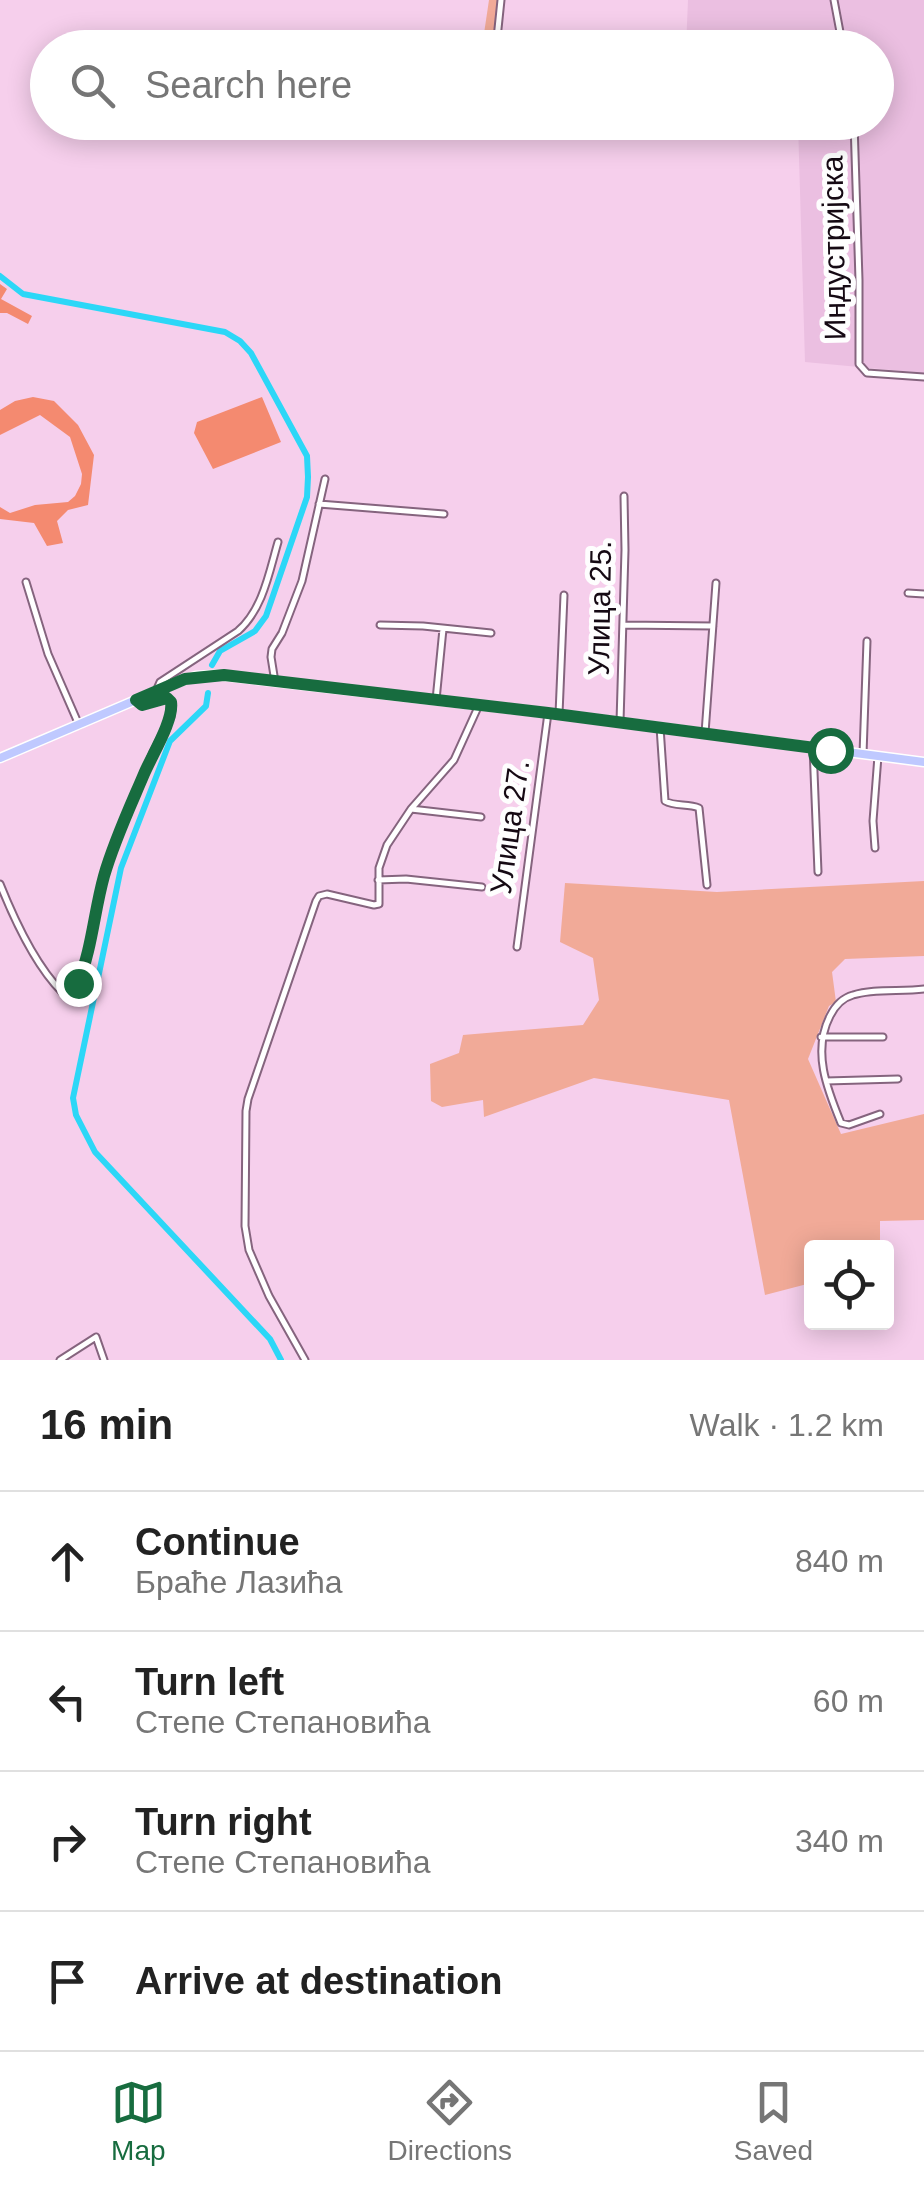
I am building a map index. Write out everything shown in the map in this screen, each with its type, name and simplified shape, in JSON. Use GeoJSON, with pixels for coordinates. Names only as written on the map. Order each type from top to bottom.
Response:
{"type":"FeatureCollection","features":[{"type":"Feature","properties":{"kind":"main road"},"geometry":{"type":"LineString","coordinates":[[0,758],[185,679],[224,675],[924,762]]}},
{"type":"Feature","properties":{"kind":"street"},"geometry":{"type":"LineString","coordinates":[[498,30],[501,0]]}},
{"type":"Feature","properties":{"kind":"street"},"geometry":{"type":"LineString","coordinates":[[834,0],[840,30]]}},
{"type":"Feature","properties":{"kind":"street","name":"Индустријска"},"geometry":{"type":"LineString","coordinates":[[855,140],[858,364],[868,372],[924,378]]}},
{"type":"Feature","properties":{"kind":"street"},"geometry":{"type":"LineString","coordinates":[[275,682],[272,648],[302,581],[325,479]]}},
{"type":"Feature","properties":{"kind":"street","name":"Улица 25."},"geometry":{"type":"LineString","coordinates":[[620,722],[624,496]]}},
{"type":"Feature","properties":{"kind":"street"},"geometry":{"type":"LineString","coordinates":[[320,504],[444,514]]}},
{"type":"Feature","properties":{"kind":"street"},"geometry":{"type":"LineString","coordinates":[[156,691],[160,682],[247,622],[258,603],[278,542]]}},
{"type":"Feature","properties":{"kind":"street"},"geometry":{"type":"LineString","coordinates":[[26,582],[48,654],[79,725]]}},
{"type":"Feature","properties":{"kind":"street"},"geometry":{"type":"LineString","coordinates":[[706,732],[716,583]]}},
{"type":"Feature","properties":{"kind":"street"},"geometry":{"type":"LineString","coordinates":[[908,593],[924,594]]}},
{"type":"Feature","properties":{"kind":"street"},"geometry":{"type":"LineString","coordinates":[[558,714],[564,595]]}},
{"type":"Feature","properties":{"kind":"street"},"geometry":{"type":"LineString","coordinates":[[380,625],[491,633]]}},
{"type":"Feature","properties":{"kind":"street"},"geometry":{"type":"LineString","coordinates":[[622,625],[713,626]]}},
{"type":"Feature","properties":{"kind":"street"},"geometry":{"type":"LineString","coordinates":[[436,700],[444,628]]}},
{"type":"Feature","properties":{"kind":"street"},"geometry":{"type":"LineString","coordinates":[[863,754],[866,641]]}},
{"type":"Feature","properties":{"kind":"street"},"geometry":{"type":"LineString","coordinates":[[0,884],[14,918],[52,981],[62,992],[73,991],[87,957],[111,854],[172,714],[167,698],[142,705],[136,700]]}},
{"type":"Feature","properties":{"kind":"street"},"geometry":{"type":"LineString","coordinates":[[304,1360],[269,1296],[247,1242],[246,1105],[316,901],[327,894],[377,905],[378,880],[387,845],[454,760],[479,705]]}},
{"type":"Feature","properties":{"kind":"street","name":"Улица 27."},"geometry":{"type":"LineString","coordinates":[[516,946],[548,713]]}},
{"type":"Feature","properties":{"kind":"street"},"geometry":{"type":"LineString","coordinates":[[660,727],[665,801],[699,808],[706,885]]}},
{"type":"Feature","properties":{"kind":"street"},"geometry":{"type":"LineString","coordinates":[[812,747],[818,872]]}},
{"type":"Feature","properties":{"kind":"street"},"geometry":{"type":"LineString","coordinates":[[876,848],[872,821],[878,756]]}},
{"type":"Feature","properties":{"kind":"street"},"geometry":{"type":"LineString","coordinates":[[412,810],[482,817]]}},
{"type":"Feature","properties":{"kind":"street"},"geometry":{"type":"LineString","coordinates":[[378,880],[482,887]]}},
{"type":"Feature","properties":{"kind":"street"},"geometry":{"type":"LineString","coordinates":[[880,1114],[850,1124],[840,1123],[826,1081],[821,1037],[833,1010],[848,996],[924,989]]}},
{"type":"Feature","properties":{"kind":"street"},"geometry":{"type":"LineString","coordinates":[[821,1037],[883,1036]]}},
{"type":"Feature","properties":{"kind":"street"},"geometry":{"type":"LineString","coordinates":[[826,1081],[898,1079]]}},
{"type":"Feature","properties":{"kind":"street"},"geometry":{"type":"LineString","coordinates":[[60,1360],[96,1337],[104,1360]]}},
{"type":"Feature","properties":{"kind":"shaded area"},"geometry":{"type":"Polygon","coordinates":[[[489,0],[498,0],[494,30],[485,30],[489,0]]]}},
{"type":"Feature","properties":{"kind":"shaded area"},"geometry":{"type":"Polygon","coordinates":[[[688,0],[924,0],[924,373],[805,362],[798,140],[894,140],[894,30],[687,30],[688,0]]]}},
{"type":"Feature","properties":{"kind":"shaded area"},"geometry":{"type":"Polygon","coordinates":[[[0,284],[7,289],[1,299],[32,316],[28,324],[0,313],[0,284]]]}},
{"type":"Feature","properties":{"kind":"shaded area"},"geometry":{"type":"Polygon","coordinates":[[[33,397],[54,401],[78,425],[94,455],[88,505],[68,510],[57,521],[63,543],[47,546],[34,523],[0,519],[0,507],[10,513],[35,505],[68,502],[81,484],[82,474],[70,437],[40,415],[0,435],[0,410],[33,397]]]}},
{"type":"Feature","properties":{"kind":"shaded area"},"geometry":{"type":"Polygon","coordinates":[[[262,397],[281,442],[213,469],[194,433],[197,422],[262,397]]]}},
{"type":"Feature","properties":{"kind":"shaded area"},"geometry":{"type":"Polygon","coordinates":[[[924,881],[924,956],[845,959],[832,972],[836,1002],[829,1006],[808,1059],[841,1134],[924,1114],[924,1220],[880,1221],[880,1240],[804,1240],[804,1285],[765,1295],[729,1100],[594,1078],[484,1117],[483,1100],[442,1107],[431,1101],[430,1064],[459,1053],[463,1035],[583,1025],[599,1000],[593,958],[560,942],[565,883],[717,892],[924,881]]]}},
{"type":"Feature","properties":{"kind":"waterway"},"geometry":{"type":"LineString","coordinates":[[0,276],[23,294],[225,332],[251,353],[307,456],[307,497],[266,616],[255,631],[220,651],[212,665]]}},
{"type":"Feature","properties":{"kind":"waterway"},"geometry":{"type":"LineString","coordinates":[[208,693],[206,706],[170,741],[121,868],[73,1098],[76,1115],[95,1152],[270,1339],[281,1360]]}},
{"type":"Feature","properties":{"kind":"route"},"geometry":{"type":"LineString","coordinates":[[78,983],[111,854],[172,714],[170,699],[142,705],[136,700],[185,679],[224,675],[830,750]]}}]}
